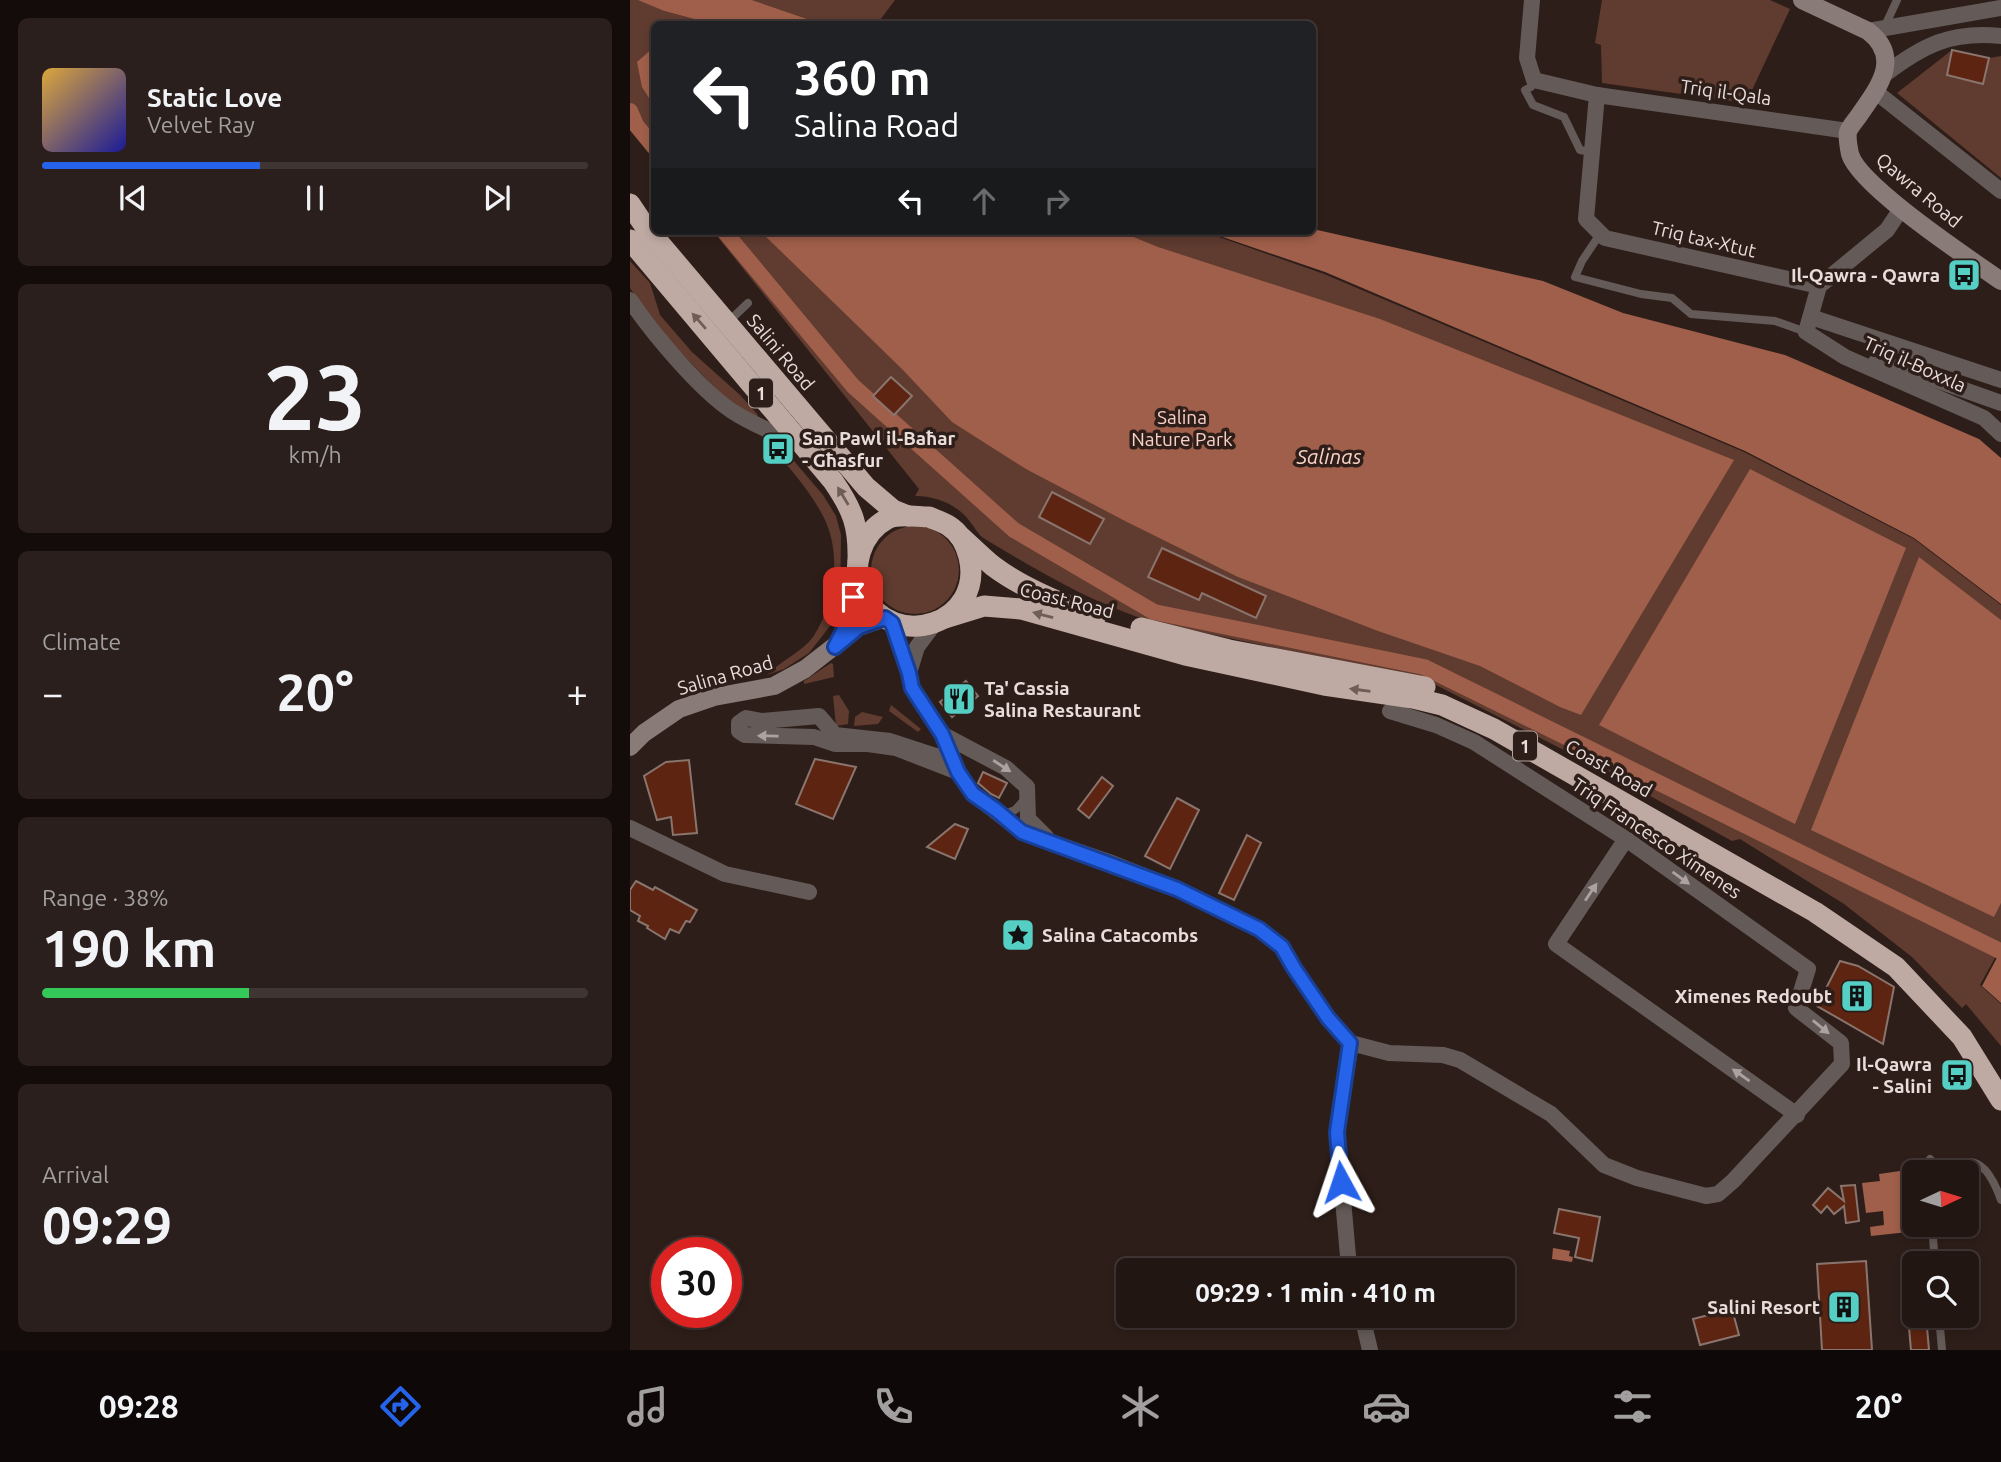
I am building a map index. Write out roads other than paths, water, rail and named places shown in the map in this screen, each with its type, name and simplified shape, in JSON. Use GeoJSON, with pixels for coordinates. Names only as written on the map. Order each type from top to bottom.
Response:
{"type":"FeatureCollection","features":[{"type":"Feature","properties":{"kind":"highway","name":"Salini Road"},"geometry":{"type":"LineString","coordinates":[[630,204],[651,233]]}},
{"type":"Feature","properties":{"kind":"highway","name":"Salini Road"},"geometry":{"type":"LineString","coordinates":[[652,235],[866,487],[893,510],[908,516]]}},
{"type":"Feature","properties":{"kind":"highway","name":"1"},"geometry":{"type":"LineString","coordinates":[[630,240],[833,481],[854,516],[859,535],[858,568],[862,591],[871,606],[888,620],[909,626],[940,620]]}},
{"type":"Feature","properties":{"kind":"highway","name":"1"},"geometry":{"type":"LineString","coordinates":[[858,568],[863,543],[874,528],[889,518],[929,517],[949,526],[961,537]]}},
{"type":"Feature","properties":{"kind":"highway"},"geometry":{"type":"LineString","coordinates":[[940,620],[964,599],[970,586],[972,573],[961,537]]}},
{"type":"Feature","properties":{"kind":"highway","name":"Coast Road"},"geometry":{"type":"LineString","coordinates":[[961,537],[994,567],[1073,608],[1229,650],[1431,688],[1482,710],[1765,873],[1901,959],[1966,1024],[2001,1079]]}},
{"type":"Feature","properties":{"kind":"highway","name":"Coast Road"},"geometry":{"type":"LineString","coordinates":[[940,620],[984,606],[1021,609],[1185,655],[1324,685],[1413,698],[1442,705],[1463,714],[1815,912],[1896,967],[1962,1037],[2001,1100]]}},
{"type":"Feature","properties":{"kind":"street"},"geometry":{"type":"LineString","coordinates":[[1532,0],[1527,58],[1534,80]]}},
{"type":"Feature","properties":{"kind":"street"},"geometry":{"type":"LineString","coordinates":[[1802,0],[1876,29],[2001,8]]}},
{"type":"Feature","properties":{"kind":"street"},"geometry":{"type":"LineString","coordinates":[[1876,29],[1886,58],[1880,83]]}},
{"type":"Feature","properties":{"kind":"street"},"geometry":{"type":"LineString","coordinates":[[1848,131],[1880,83],[1914,52],[1934,42],[1966,36],[2001,36]]}},
{"type":"Feature","properties":{"kind":"street","name":"Triq il-Qala"},"geometry":{"type":"LineString","coordinates":[[1534,80],[1597,95],[1848,131]]}},
{"type":"Feature","properties":{"kind":"street"},"geometry":{"type":"LineString","coordinates":[[1880,83],[2001,191]]}},
{"type":"Feature","properties":{"kind":"street"},"geometry":{"type":"LineString","coordinates":[[1592,152],[1597,95]]}},
{"type":"Feature","properties":{"kind":"street","name":"Qawra Road"},"geometry":{"type":"LineString","coordinates":[[1848,131],[1850,155],[1866,178],[2001,282]]}},
{"type":"Feature","properties":{"kind":"street","name":"Triq tax-Xtut"},"geometry":{"type":"LineString","coordinates":[[1592,152],[1586,219],[1605,238],[1819,286]]}},
{"type":"Feature","properties":{"kind":"street"},"geometry":{"type":"LineString","coordinates":[[1902,208],[1887,230],[1819,286],[1808,325],[2001,380]]}},
{"type":"Feature","properties":{"kind":"street"},"geometry":{"type":"LineString","coordinates":[[630,300],[644,321],[712,396],[752,424],[806,447]]}},
{"type":"Feature","properties":{"kind":"street","name":"Triq il-Boxxla"},"geometry":{"type":"LineString","coordinates":[[1808,325],[1845,357],[1984,418],[2001,434]]}},
{"type":"Feature","properties":{"kind":"street","name":"Triq il-Boxxla"},"geometry":{"type":"LineString","coordinates":[[1845,357],[1908,370],[2001,403]]}},
{"type":"Feature","properties":{"kind":"street","name":"Salina Road"},"geometry":{"type":"LineString","coordinates":[[835,647],[849,619],[858,568]]}},
{"type":"Feature","properties":{"kind":"street"},"geometry":{"type":"LineString","coordinates":[[888,620],[909,673],[912,688],[942,734],[958,772],[973,794],[1022,832],[1177,889],[1259,929],[1282,947],[1328,1018],[1350,1043],[1389,1053],[1443,1055],[1460,1060],[1552,1114],[1604,1165],[1637,1178],[1706,1196],[1718,1195],[1797,1115],[1556,944],[1626,839]]}},
{"type":"Feature","properties":{"kind":"street","name":"Salina Road"},"geometry":{"type":"LineString","coordinates":[[630,747],[644,733],[679,709],[715,697],[774,686],[805,669],[859,627],[888,620]]}},
{"type":"Feature","properties":{"kind":"street"},"geometry":{"type":"LineString","coordinates":[[909,673],[917,648],[940,620]]}},
{"type":"Feature","properties":{"kind":"street","name":"Triq Francesco Ximenes"},"geometry":{"type":"LineString","coordinates":[[1390,711],[1436,725],[1474,741],[1626,839],[1808,969],[1796,1008],[1841,1043],[1842,1064],[1797,1115]]}},
{"type":"Feature","properties":{"kind":"street"},"geometry":{"type":"LineString","coordinates":[[952,755],[936,756],[890,741],[835,735],[819,716],[762,721],[746,718],[738,723],[739,731],[745,735],[814,737],[835,744],[868,744],[896,748],[958,772]]}},
{"type":"Feature","properties":{"kind":"street"},"geometry":{"type":"LineString","coordinates":[[942,734],[1006,768],[1027,787],[1028,819],[1050,841]]}},
{"type":"Feature","properties":{"kind":"street"},"geometry":{"type":"LineString","coordinates":[[630,828],[725,874],[809,892]]}},
{"type":"Feature","properties":{"kind":"street"},"geometry":{"type":"LineString","coordinates":[[1348,1258],[1337,1132],[1350,1043]]}},
{"type":"Feature","properties":{"kind":"street"},"geometry":{"type":"LineString","coordinates":[[1365,1328],[1370,1350]]}},
{"type":"Feature","properties":{"kind":"lane"},"geometry":{"type":"LineString","coordinates":[[1876,29],[1897,0]]}},
{"type":"Feature","properties":{"kind":"lane"},"geometry":{"type":"LineString","coordinates":[[1534,80],[1531,87],[1525,90],[1533,105],[1564,117],[1580,150],[1592,152]]}},
{"type":"Feature","properties":{"kind":"lane"},"geometry":{"type":"LineString","coordinates":[[1601,234],[1582,261],[1575,277],[1641,294],[1672,298],[1691,314],[1808,325]]}},
{"type":"Feature","properties":{"kind":"lane"},"geometry":{"type":"LineString","coordinates":[[727,323],[748,303]]}},
{"type":"Feature","properties":{"kind":"lane"},"geometry":{"type":"LineString","coordinates":[[1002,815],[1015,810],[1027,797]]}},
{"type":"Feature","properties":{"kind":"lane"},"geometry":{"type":"LineString","coordinates":[[1979,1165],[1992,1178],[2001,1200]]}},
{"type":"Feature","properties":{"kind":"lane"},"geometry":{"type":"LineString","coordinates":[[1940,1328],[1942,1350]]}},
{"type":"Feature","properties":{"kind":"water"},"geometry":{"type":"Polygon","coordinates":[[[638,0],[752,0],[813,21],[702,21],[664,11],[638,0]]]}},
{"type":"Feature","properties":{"kind":"water"},"geometry":{"type":"Polygon","coordinates":[[[651,50],[651,101],[642,87],[637,62],[651,50]]]}},
{"type":"Feature","properties":{"kind":"water"},"geometry":{"type":"Polygon","coordinates":[[[1316,230],[1543,281],[1623,313],[1785,355],[1979,439],[2001,458],[2001,604],[1914,538],[1745,451],[1325,272],[1217,235],[1316,235],[1316,230]]]}},
{"type":"Feature","properties":{"kind":"water","name":"Salinas"},"geometry":{"type":"Polygon","coordinates":[[[764,235],[1129,235],[1158,247],[1380,319],[1734,460],[1581,715],[1480,666],[1378,631],[1238,577],[1125,521],[1026,469],[952,422],[902,369],[764,235]]]}},
{"type":"Feature","properties":{"kind":"water"},"geometry":{"type":"Polygon","coordinates":[[[1750,469],[1906,548],[1795,824],[1599,725],[1750,469]]]}},
{"type":"Feature","properties":{"kind":"water"},"geometry":{"type":"Polygon","coordinates":[[[1919,557],[2001,620],[2001,903],[1994,917],[1811,830],[1919,557]]]}},
{"type":"Feature","properties":{"kind":"water"},"geometry":{"type":"Polygon","coordinates":[[[2001,950],[2001,1003],[1982,986],[2001,950]]]}},
{"type":"Feature","properties":{"kind":"water"},"geometry":{"type":"Polygon","coordinates":[[[1900,1171],[1902,1233],[1871,1236],[1870,1227],[1884,1225],[1883,1211],[1866,1213],[1862,1183],[1880,1181],[1879,1174],[1900,1171]]]}},
{"type":"Feature","properties":{"kind":"water"},"geometry":{"type":"Polygon","coordinates":[[[1553,1248],[1570,1251],[1572,1262],[1552,1259],[1553,1248]]]}},
{"type":"Feature","properties":{"kind":"waterway"},"geometry":{"type":"LineString","coordinates":[[630,111],[636,125],[651,143]]}},
{"type":"Feature","properties":{"kind":"waterway"},"geometry":{"type":"LineString","coordinates":[[727,235],[853,386],[1014,530],[1154,612],[1424,667],[2000,951]]}},
{"type":"Feature","properties":{"kind":"place","name":"Il-Qawra - Qawra"},"geometry":{"type":"Point","coordinates":[1964,275]}},
{"type":"Feature","properties":{"kind":"place","name":"San Pawl il-Baħar - Għasfur"},"geometry":{"type":"Point","coordinates":[778,449]}},
{"type":"Feature","properties":{"kind":"place","name":"Ta' Cassia Salina Restaurant"},"geometry":{"type":"Point","coordinates":[959,699]}},
{"type":"Feature","properties":{"kind":"place","name":"Salina Catacombs"},"geometry":{"type":"Point","coordinates":[1018,935]}},
{"type":"Feature","properties":{"kind":"place","name":"Ximenes Redoubt"},"geometry":{"type":"Point","coordinates":[1857,996]}},
{"type":"Feature","properties":{"kind":"place","name":"Il-Qawra - Salini"},"geometry":{"type":"Point","coordinates":[1957,1075]}},
{"type":"Feature","properties":{"kind":"place","name":"Salini Resort"},"geometry":{"type":"Point","coordinates":[1844,1307]}},
{"type":"Feature","properties":{"kind":"park label","name":"Salina Nature Park"},"geometry":{"type":"Point","coordinates":[1182,428]}}]}
